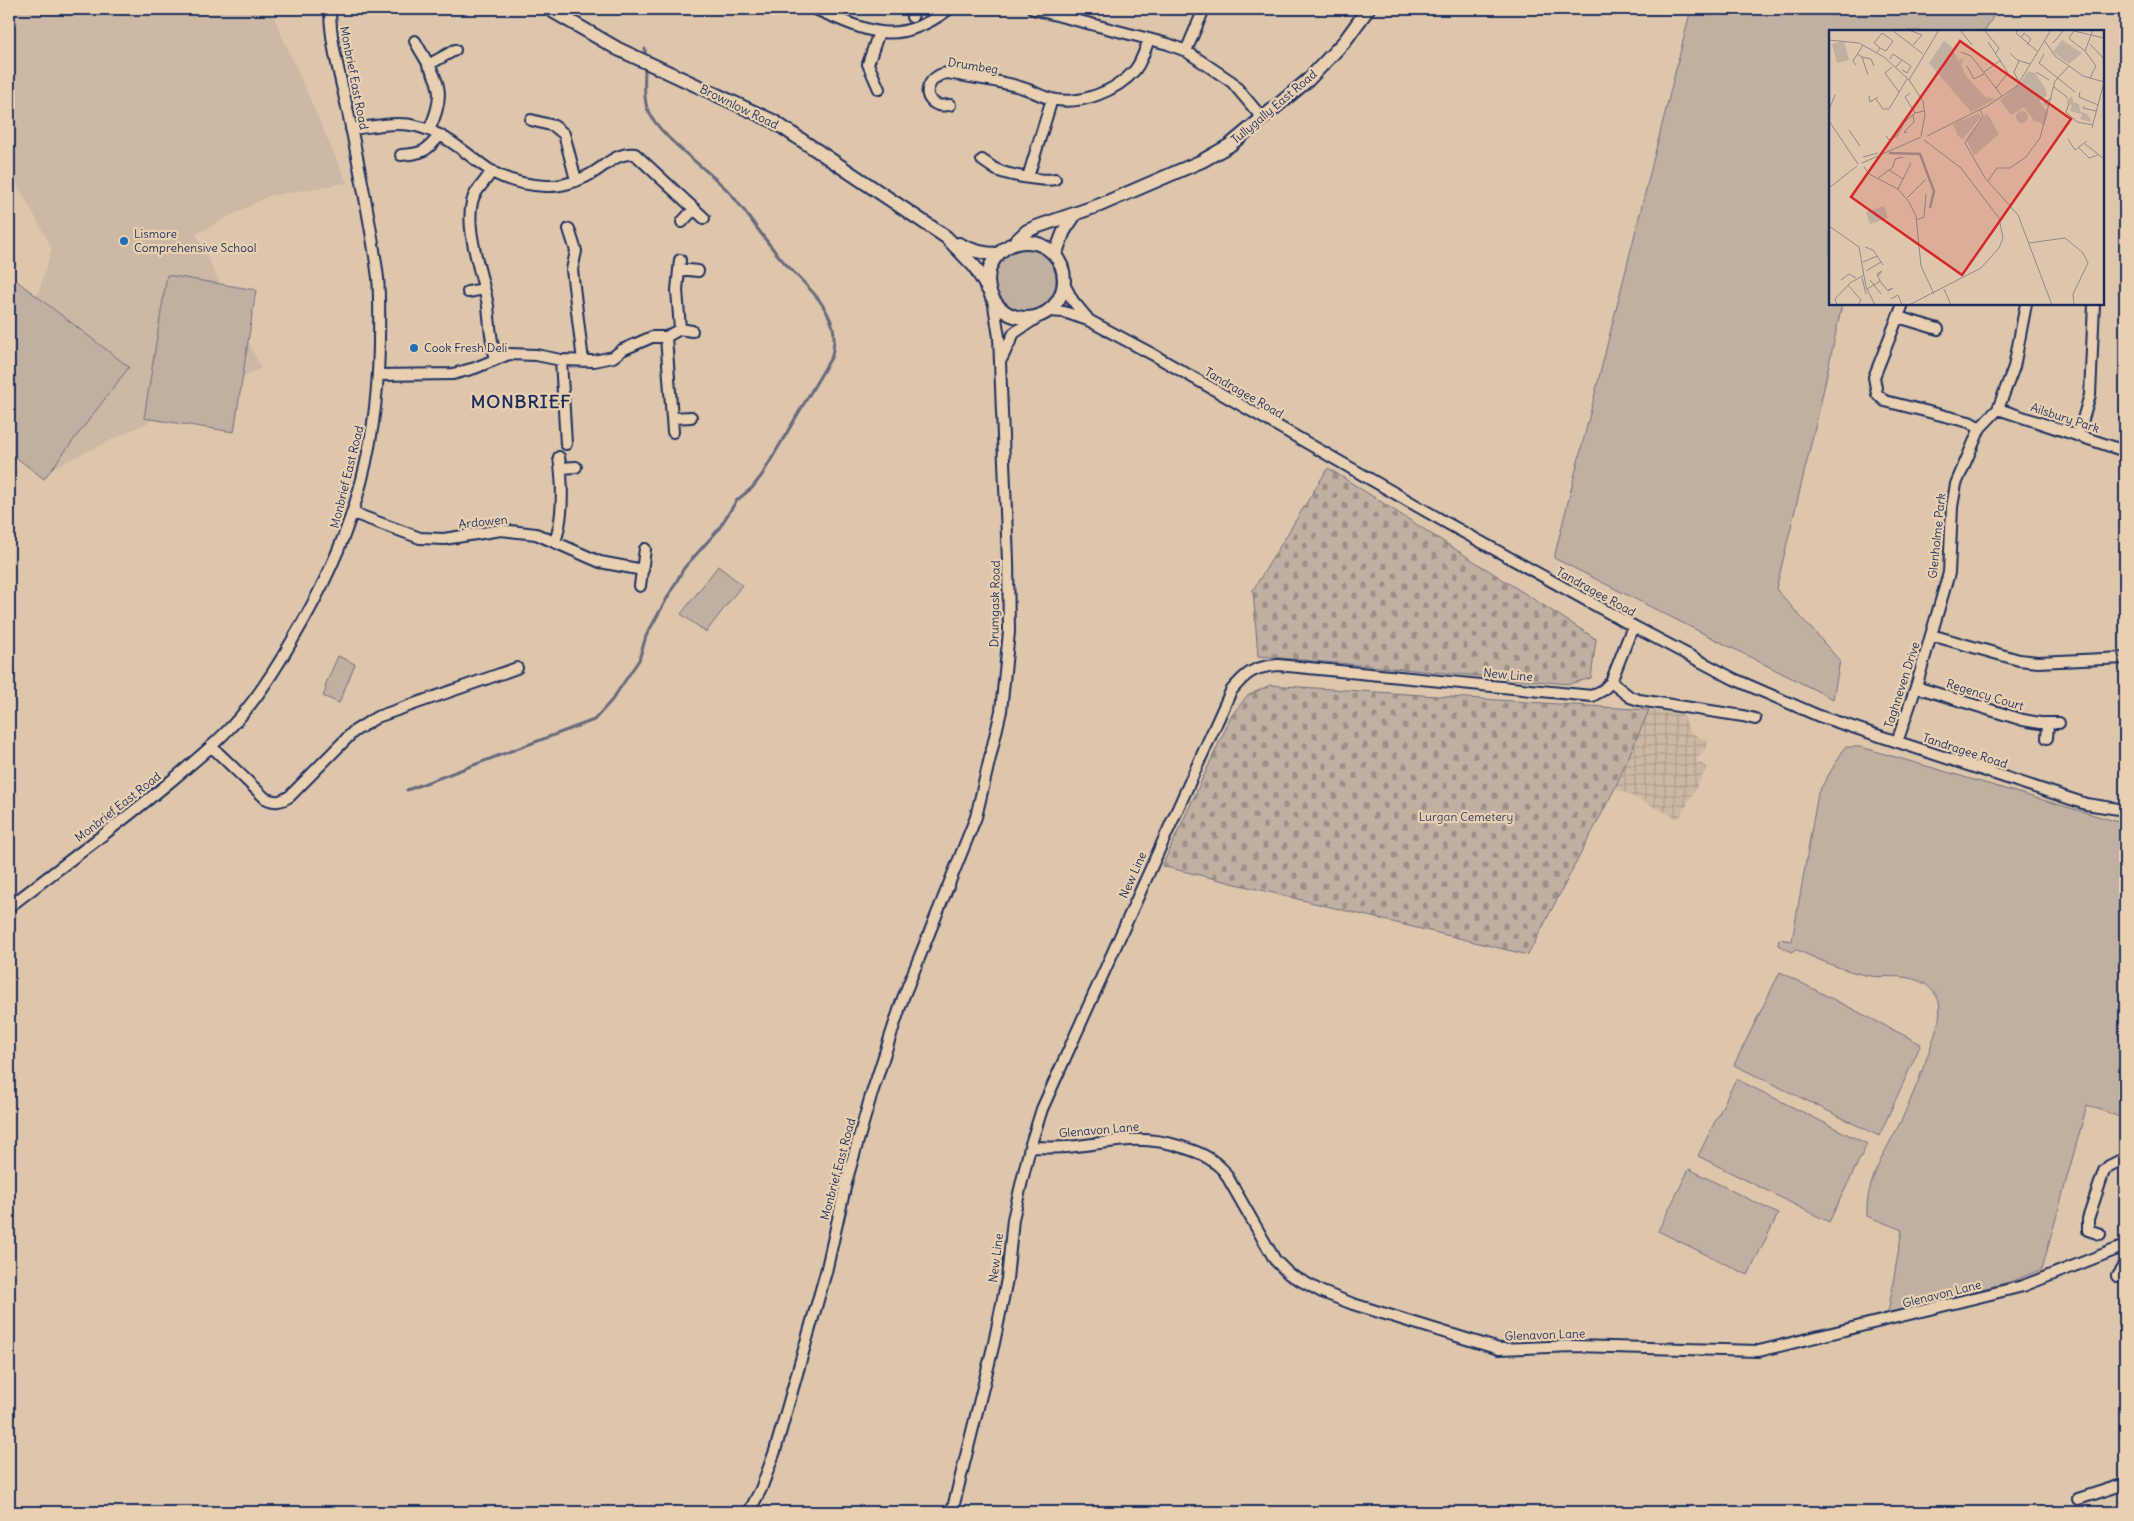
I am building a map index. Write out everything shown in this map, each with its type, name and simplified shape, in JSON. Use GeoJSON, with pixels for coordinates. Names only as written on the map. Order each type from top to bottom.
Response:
{"type":"FeatureCollection","features":[{"type":"Feature","properties":{"kind":"main road","name":"Brownlow Road"},"geometry":{"type":"LineString","coordinates":[[548,9],[642,60],[773,122],[946,237],[971,251],[998,254]]}},
{"type":"Feature","properties":{"kind":"main road","name":"Tullygally East Road"},"geometry":{"type":"LineString","coordinates":[[1013,244],[1027,231],[1076,214],[1202,161],[1230,145],[1264,119],[1308,80],[1344,42],[1368,9]]}},
{"type":"Feature","properties":{"kind":"main road"},"geometry":{"type":"LineString","coordinates":[[1055,255],[1064,231],[1076,214]]}},
{"type":"Feature","properties":{"kind":"main road","name":"Brownlow Road"},"geometry":{"type":"LineString","coordinates":[[946,237],[975,268],[991,295]]}},
{"type":"Feature","properties":{"kind":"main road"},"geometry":{"type":"LineString","coordinates":[[1030,242],[1055,255],[1064,274],[1064,284],[1056,303],[1043,314],[1026,319],[1015,317],[1005,312],[991,295],[989,271],[998,254],[1013,244],[1030,242]]}},
{"type":"Feature","properties":{"kind":"street","name":"Monbrief East Road"},"geometry":{"type":"LineString","coordinates":[[9,907],[139,808],[211,746],[240,718],[268,681],[305,619],[345,537],[353,514],[373,432],[378,375],[379,299],[372,236],[334,41],[330,9]]}},
{"type":"Feature","properties":{"kind":"street"},"geometry":{"type":"LineString","coordinates":[[815,9],[865,30],[899,33],[913,30],[932,21],[949,9]]}},
{"type":"Feature","properties":{"kind":"street"},"geometry":{"type":"LineString","coordinates":[[1034,9],[1149,38],[1186,51],[1232,82],[1264,119]]}},
{"type":"Feature","properties":{"kind":"street"},"geometry":{"type":"LineString","coordinates":[[1186,51],[1204,9]]}},
{"type":"Feature","properties":{"kind":"street"},"geometry":{"type":"LineString","coordinates":[[879,32],[868,64],[879,88]]}},
{"type":"Feature","properties":{"kind":"street","name":"Drumbeg"},"geometry":{"type":"LineString","coordinates":[[950,106],[938,104],[930,98],[928,92],[932,79],[940,73],[1023,88],[1052,100],[1072,102],[1092,98],[1116,85],[1134,71],[1142,58],[1149,38]]}},
{"type":"Feature","properties":{"kind":"street"},"geometry":{"type":"LineString","coordinates":[[415,41],[440,90],[438,112],[429,130]]}},
{"type":"Feature","properties":{"kind":"street"},"geometry":{"type":"LineString","coordinates":[[428,65],[455,50]]}},
{"type":"Feature","properties":{"kind":"street"},"geometry":{"type":"LineString","coordinates":[[1028,177],[1052,100]]}},
{"type":"Feature","properties":{"kind":"street"},"geometry":{"type":"LineString","coordinates":[[531,120],[554,126],[564,134],[576,180]]}},
{"type":"Feature","properties":{"kind":"street"},"geometry":{"type":"LineString","coordinates":[[351,129],[394,125],[414,126],[429,130],[440,135],[492,172],[522,183],[549,186],[590,175],[624,154],[635,154],[704,218]]}},
{"type":"Feature","properties":{"kind":"street"},"geometry":{"type":"LineString","coordinates":[[401,155],[417,154],[429,149],[440,135]]}},
{"type":"Feature","properties":{"kind":"street"},"geometry":{"type":"LineString","coordinates":[[982,160],[996,170],[1043,180],[1055,179]]}},
{"type":"Feature","properties":{"kind":"street"},"geometry":{"type":"LineString","coordinates":[[492,172],[474,196],[470,214],[484,289],[490,340],[496,358]]}},
{"type":"Feature","properties":{"kind":"street"},"geometry":{"type":"LineString","coordinates":[[682,222],[694,209]]}},
{"type":"Feature","properties":{"kind":"street"},"geometry":{"type":"LineString","coordinates":[[569,229],[576,251],[572,270],[583,361]]}},
{"type":"Feature","properties":{"kind":"street"},"geometry":{"type":"LineString","coordinates":[[680,329],[677,290],[679,265],[698,271]]}},
{"type":"Feature","properties":{"kind":"street","name":"Tandragee Road"},"geometry":{"type":"LineString","coordinates":[[1064,284],[1073,301],[1088,320]]}},
{"type":"Feature","properties":{"kind":"street"},"geometry":{"type":"LineString","coordinates":[[468,292],[484,289]]}},
{"type":"Feature","properties":{"kind":"street","name":"Drumgask Road"},"geometry":{"type":"LineString","coordinates":[[968,838],[976,817],[1001,711],[1009,632],[1001,366],[999,337],[991,295]]}},
{"type":"Feature","properties":{"kind":"street"},"geometry":{"type":"LineString","coordinates":[[1903,305],[1874,377],[1877,394],[1885,401],[1969,422],[1980,428]]}},
{"type":"Feature","properties":{"kind":"street","name":"Glenholme Park"},"geometry":{"type":"LineString","coordinates":[[1931,635],[1949,573],[1952,507],[1956,484],[1980,428],[1998,409],[2014,366],[2026,305]]}},
{"type":"Feature","properties":{"kind":"street"},"geometry":{"type":"LineString","coordinates":[[2078,436],[2090,395],[2094,305]]}},
{"type":"Feature","properties":{"kind":"street","name":"Tandragee Road"},"geometry":{"type":"LineString","coordinates":[[1043,314],[1064,312],[1088,320],[1152,354],[1445,522],[1633,626],[1734,678],[1803,710],[2086,804],[2125,810]]}},
{"type":"Feature","properties":{"kind":"street"},"geometry":{"type":"LineString","coordinates":[[1001,366],[1003,354],[1014,333],[1043,314]]}},
{"type":"Feature","properties":{"kind":"street"},"geometry":{"type":"LineString","coordinates":[[1898,317],[1938,329]]}},
{"type":"Feature","properties":{"kind":"street"},"geometry":{"type":"LineString","coordinates":[[378,375],[453,374],[509,354],[583,361],[613,357],[622,350],[652,337],[666,337],[680,329],[692,331]]}},
{"type":"Feature","properties":{"kind":"street"},"geometry":{"type":"LineString","coordinates":[[666,337],[673,432]]}},
{"type":"Feature","properties":{"kind":"street"},"geometry":{"type":"LineString","coordinates":[[561,360],[566,444]]}},
{"type":"Feature","properties":{"kind":"street","name":"Ailsbury Park"},"geometry":{"type":"LineString","coordinates":[[1998,409],[2125,451]]}},
{"type":"Feature","properties":{"kind":"street"},"geometry":{"type":"LineString","coordinates":[[673,418],[691,418]]}},
{"type":"Feature","properties":{"kind":"street"},"geometry":{"type":"LineString","coordinates":[[555,542],[559,531],[562,500],[559,457]]}},
{"type":"Feature","properties":{"kind":"street"},"geometry":{"type":"LineString","coordinates":[[561,468],[576,467]]}},
{"type":"Feature","properties":{"kind":"street","name":"Ardowen"},"geometry":{"type":"LineString","coordinates":[[353,514],[420,538],[444,539],[500,530],[536,534],[600,562],[643,570]]}},
{"type":"Feature","properties":{"kind":"street"},"geometry":{"type":"LineString","coordinates":[[640,586],[645,548]]}},
{"type":"Feature","properties":{"kind":"street"},"geometry":{"type":"LineString","coordinates":[[1633,626],[1612,682],[1630,697],[1755,719]]}},
{"type":"Feature","properties":{"kind":"street"},"geometry":{"type":"LineString","coordinates":[[1931,635],[2018,660],[2045,662],[2125,658]]}},
{"type":"Feature","properties":{"kind":"street","name":"Taghneven Drive"},"geometry":{"type":"LineString","coordinates":[[1897,742],[1931,635]]}},
{"type":"Feature","properties":{"kind":"street","name":"New Line"},"geometry":{"type":"LineString","coordinates":[[952,1512],[994,1343],[1007,1279],[1013,1219],[1030,1147],[1042,1109],[1230,691],[1244,676],[1259,667],[1278,665],[1592,696],[1612,682]]}},
{"type":"Feature","properties":{"kind":"street"},"geometry":{"type":"LineString","coordinates":[[211,746],[265,798],[273,802],[282,801],[290,796],[362,725],[377,717],[517,668]]}},
{"type":"Feature","properties":{"kind":"street","name":"Regency Court"},"geometry":{"type":"LineString","coordinates":[[1916,687],[2023,720],[2054,723],[2047,738]]}},
{"type":"Feature","properties":{"kind":"street","name":"Monbrief East Road"},"geometry":{"type":"LineString","coordinates":[[748,1512],[761,1489],[775,1451],[826,1272],[847,1179],[870,1099],[903,998],[968,838]]}},
{"type":"Feature","properties":{"kind":"street","name":"Glenavon Lane"},"geometry":{"type":"LineString","coordinates":[[1030,1147],[1068,1147],[1110,1141],[1147,1139],[1199,1152],[1214,1160],[1224,1171],[1275,1260],[1289,1274],[1322,1292],[1353,1304],[1499,1349],[1574,1346],[1759,1351],[2024,1286],[2125,1246]]}},
{"type":"Feature","properties":{"kind":"street"},"geometry":{"type":"LineString","coordinates":[[2100,1234],[2088,1230],[2088,1219],[2104,1171],[2109,1166],[2120,1161],[2125,1163]]}},
{"type":"Feature","properties":{"kind":"street"},"geometry":{"type":"LineString","coordinates":[[2117,1276],[2125,1264]]}},
{"type":"Feature","properties":{"kind":"street"},"geometry":{"type":"LineString","coordinates":[[2078,1498],[2125,1484]]}},
{"type":"Feature","properties":{"kind":"shaded area","name":"Lismore Comprehensive School"},"geometry":{"type":"Polygon","coordinates":[[[9,9],[270,9],[347,183],[268,196],[196,234],[261,368],[55,467],[9,373],[37,297],[52,248],[9,169],[9,9]]]}},
{"type":"Feature","properties":{"kind":"shaded area"},"geometry":{"type":"Polygon","coordinates":[[[1649,710],[1683,715],[1690,732],[1709,742],[1696,761],[1707,767],[1679,819],[1615,788],[1649,710]]]}},
{"type":"Feature","properties":{"kind":"green space"},"geometry":{"type":"Polygon","coordinates":[[[1691,9],[1997,9],[1986,30],[1829,30],[1829,305],[1842,305],[1819,411],[1776,589],[1840,661],[1833,699],[1554,558],[1691,9]]]}},
{"type":"Feature","properties":{"kind":"green space"},"geometry":{"type":"Polygon","coordinates":[[[1025,249],[1042,254],[1047,258],[1051,263],[1056,280],[1051,297],[1047,302],[1042,306],[1025,311],[1008,306],[1003,302],[999,297],[994,280],[999,263],[1003,258],[1008,254],[1025,249]]]}},
{"type":"Feature","properties":{"kind":"green space"},"geometry":{"type":"Polygon","coordinates":[[[9,275],[129,367],[44,479],[9,452],[9,275]]]}},
{"type":"Feature","properties":{"kind":"green space"},"geometry":{"type":"Polygon","coordinates":[[[167,275],[256,290],[234,432],[144,418],[167,275]]]}},
{"type":"Feature","properties":{"kind":"green space"},"geometry":{"type":"Polygon","coordinates":[[[1328,468],[1596,639],[1591,678],[1569,684],[1258,656],[1253,590],[1328,468]]]}},
{"type":"Feature","properties":{"kind":"green space"},"geometry":{"type":"Polygon","coordinates":[[[718,566],[742,585],[706,632],[681,614],[718,566]]]}},
{"type":"Feature","properties":{"kind":"green space"},"geometry":{"type":"Polygon","coordinates":[[[338,656],[355,664],[339,703],[323,696],[326,689],[325,686],[338,656]]]}},
{"type":"Feature","properties":{"kind":"green space","name":"Lurgan Cemetery"},"geometry":{"type":"Polygon","coordinates":[[[1270,685],[1649,710],[1615,788],[1528,955],[1162,866],[1232,715],[1247,696],[1270,685]]]}},
{"type":"Feature","properties":{"kind":"green space"},"geometry":{"type":"Polygon","coordinates":[[[1845,747],[1861,747],[2125,824],[2125,1119],[2087,1105],[2042,1269],[2013,1281],[1888,1313],[1902,1230],[1867,1216],[1867,1203],[1873,1178],[1905,1112],[1929,1053],[1938,1023],[1939,1002],[1934,992],[1922,982],[1901,977],[1860,974],[1831,965],[1795,949],[1792,952],[1778,945],[1779,939],[1792,941],[1818,793],[1845,747]]]}},
{"type":"Feature","properties":{"kind":"green space"},"geometry":{"type":"Polygon","coordinates":[[[1780,972],[1921,1044],[1879,1136],[1734,1065],[1780,972]]]}},
{"type":"Feature","properties":{"kind":"green space"},"geometry":{"type":"Polygon","coordinates":[[[1736,1079],[1867,1144],[1829,1222],[1698,1156],[1736,1079]]]}},
{"type":"Feature","properties":{"kind":"green space"},"geometry":{"type":"Polygon","coordinates":[[[1689,1169],[1778,1214],[1748,1275],[1658,1231],[1689,1169]]]}},
{"type":"Feature","properties":{"kind":"waterway"},"geometry":{"type":"LineString","coordinates":[[645,49],[645,57]]}},
{"type":"Feature","properties":{"kind":"waterway"},"geometry":{"type":"LineString","coordinates":[[407,790],[594,720],[612,700],[639,660],[646,636],[684,568],[718,530],[737,500],[752,488],[762,475],[832,356],[833,328],[821,302],[776,253],[729,192],[672,141],[653,119],[646,103],[645,66]]}},
{"type":"Feature","properties":{"kind":"place","name":"Lismore Comprehensive School"},"geometry":{"type":"Point","coordinates":[124,241]}},
{"type":"Feature","properties":{"kind":"place","name":"Cook Fresh Deli"},"geometry":{"type":"Point","coordinates":[414,348]}},
{"type":"Feature","properties":{"kind":"district","name":"MONBRIEF"},"geometry":{"type":"Point","coordinates":[521,402]}}]}
